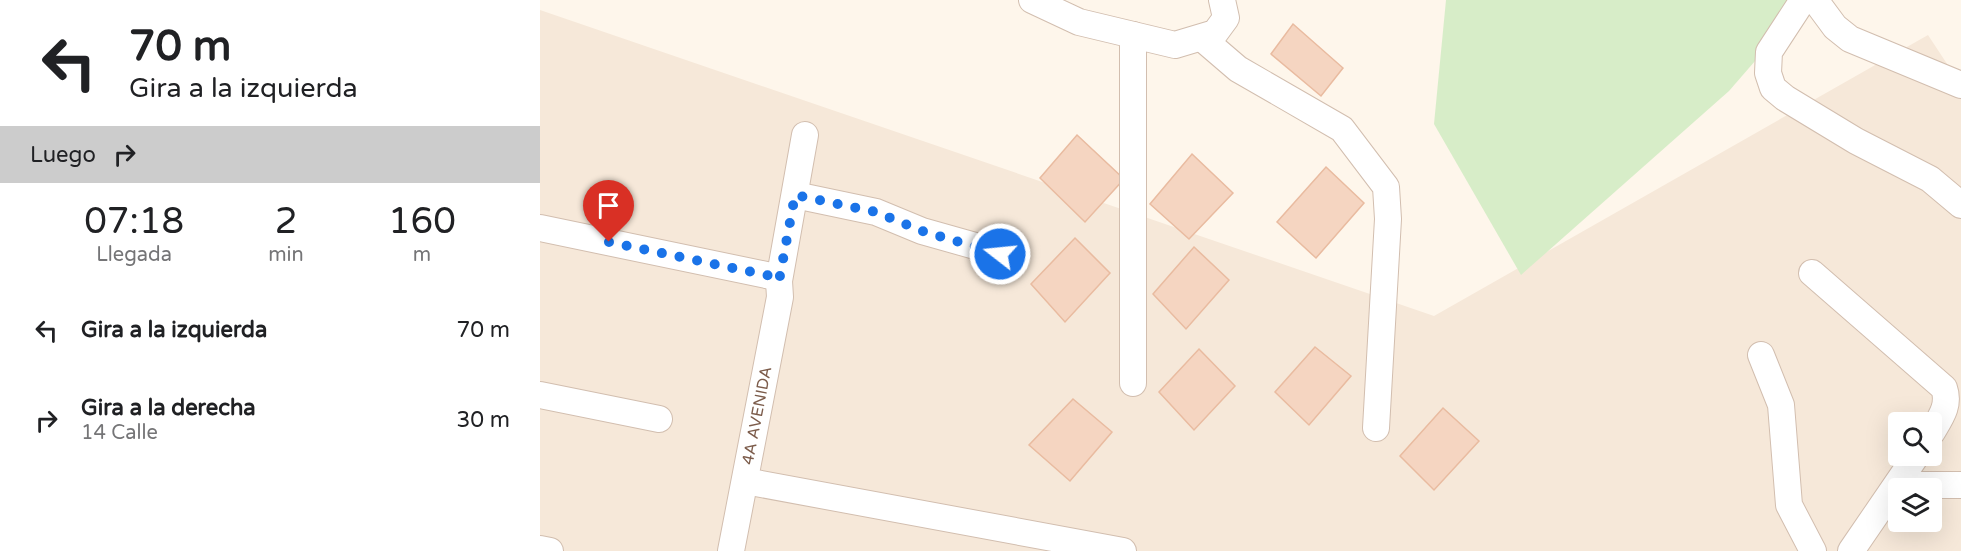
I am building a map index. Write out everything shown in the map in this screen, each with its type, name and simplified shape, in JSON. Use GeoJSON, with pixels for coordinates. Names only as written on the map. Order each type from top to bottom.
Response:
{"type":"FeatureCollection","features":[{"type":"Feature","properties":{"kind":"street"},"geometry":{"type":"LineString","coordinates":[[1032,0],[1079,22],[1175,45],[1203,39],[1215,33],[1226,18],[1222,0]]}},
{"type":"Feature","properties":{"kind":"street"},"geometry":{"type":"LineString","coordinates":[[1803,0],[1769,51],[1768,73],[1773,88],[1785,98],[1856,141],[1929,179],[1961,205]]}},
{"type":"Feature","properties":{"kind":"street"},"geometry":{"type":"LineString","coordinates":[[1815,0],[1835,27],[1850,39],[1961,85]]}},
{"type":"Feature","properties":{"kind":"street"},"geometry":{"type":"LineString","coordinates":[[1133,35],[1133,382]]}},
{"type":"Feature","properties":{"kind":"street"},"geometry":{"type":"LineString","coordinates":[[1203,39],[1238,69],[1342,129],[1386,187],[1388,219],[1376,428]]}},
{"type":"Feature","properties":{"kind":"street","name":"4A AVENIDA"},"geometry":{"type":"LineString","coordinates":[[731,551],[780,297],[779,281],[805,135]]}},
{"type":"Feature","properties":{"kind":"street"},"geometry":{"type":"LineString","coordinates":[[795,195],[876,212],[922,231],[1000,254]]}},
{"type":"Feature","properties":{"kind":"street"},"geometry":{"type":"LineString","coordinates":[[540,228],[771,276],[779,281]]}},
{"type":"Feature","properties":{"kind":"street"},"geometry":{"type":"LineString","coordinates":[[1812,273],[1944,388],[1947,397],[1942,414]]}},
{"type":"Feature","properties":{"kind":"street"},"geometry":{"type":"LineString","coordinates":[[1761,355],[1781,405],[1789,505],[1813,551]]}},
{"type":"Feature","properties":{"kind":"street"},"geometry":{"type":"LineString","coordinates":[[540,395],[660,419]]}},
{"type":"Feature","properties":{"kind":"street"},"geometry":{"type":"LineString","coordinates":[[745,481],[1123,551]]}},
{"type":"Feature","properties":{"kind":"street"},"geometry":{"type":"LineString","coordinates":[[1942,485],[1961,485]]}},
{"type":"Feature","properties":{"kind":"street"},"geometry":{"type":"LineString","coordinates":[[1851,551],[1888,498]]}},
{"type":"Feature","properties":{"kind":"street"},"geometry":{"type":"LineString","coordinates":[[540,549],[550,551]]}},
{"type":"Feature","properties":{"kind":"shaded area"},"geometry":{"type":"Polygon","coordinates":[[[540,10],[1434,316],[1928,35],[1961,85],[1961,551],[540,551],[540,10]]]}},
{"type":"Feature","properties":{"kind":"green space"},"geometry":{"type":"Polygon","coordinates":[[[1446,0],[1808,0],[1729,91],[1521,275],[1434,124],[1446,0]]]}},
{"type":"Feature","properties":{"kind":"building"},"geometry":{"type":"Polygon","coordinates":[[[1293,24],[1343,68],[1321,96],[1271,54],[1293,24]]]}},
{"type":"Feature","properties":{"kind":"building"},"geometry":{"type":"Polygon","coordinates":[[[1077,135],[1124,179],[1085,222],[1040,178],[1077,135]]]}},
{"type":"Feature","properties":{"kind":"building"},"geometry":{"type":"Polygon","coordinates":[[[1192,154],[1233,193],[1189,239],[1150,204],[1192,154]]]}},
{"type":"Feature","properties":{"kind":"building"},"geometry":{"type":"Polygon","coordinates":[[[1326,167],[1364,203],[1316,258],[1277,222],[1326,167]]]}},
{"type":"Feature","properties":{"kind":"building"},"geometry":{"type":"Polygon","coordinates":[[[1075,238],[1110,273],[1065,322],[1031,284],[1075,238]]]}},
{"type":"Feature","properties":{"kind":"building"},"geometry":{"type":"Polygon","coordinates":[[[1194,247],[1229,280],[1186,329],[1153,294],[1194,247]]]}},
{"type":"Feature","properties":{"kind":"building"},"geometry":{"type":"Polygon","coordinates":[[[1315,347],[1351,376],[1309,425],[1275,392],[1315,347]]]}},
{"type":"Feature","properties":{"kind":"building"},"geometry":{"type":"Polygon","coordinates":[[[1199,349],[1235,386],[1194,430],[1159,392],[1199,349]]]}},
{"type":"Feature","properties":{"kind":"building"},"geometry":{"type":"Polygon","coordinates":[[[1073,399],[1112,432],[1070,481],[1029,445],[1073,399]]]}},
{"type":"Feature","properties":{"kind":"building"},"geometry":{"type":"Polygon","coordinates":[[[1443,408],[1479,441],[1434,490],[1400,456],[1443,408]]]}},
{"type":"Feature","properties":{"kind":"route"},"geometry":{"type":"LineString","coordinates":[[609,242],[771,276],[779,281],[795,195],[876,212],[922,231],[1000,254]]}}]}
